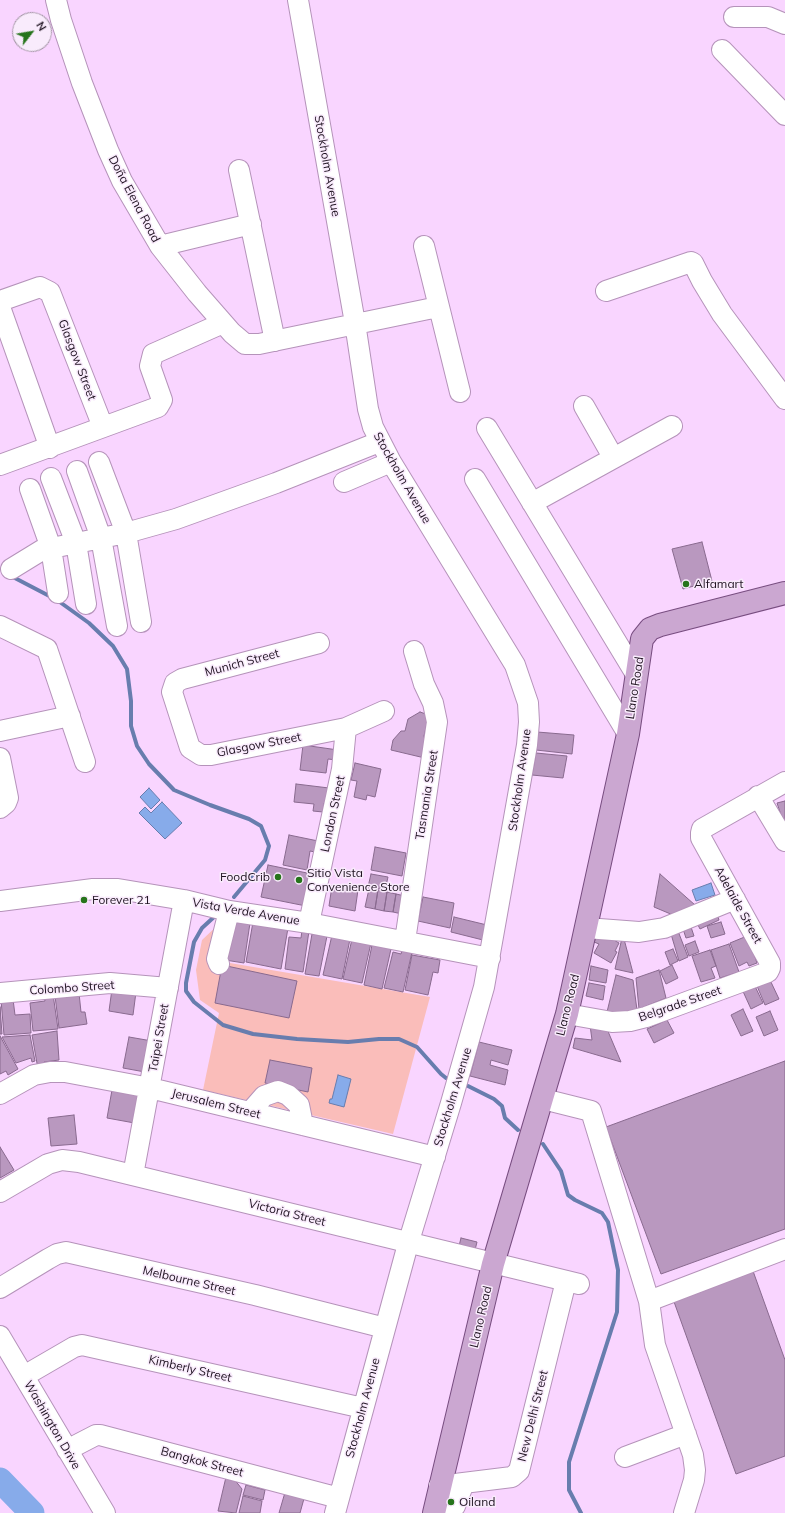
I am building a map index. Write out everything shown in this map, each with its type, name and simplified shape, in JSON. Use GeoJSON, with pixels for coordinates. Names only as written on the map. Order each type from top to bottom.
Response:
{"type":"FeatureCollection","features":[{"type":"Feature","properties":{"kind":"main road","name":"Llano Road"},"geometry":{"type":"LineString","coordinates":[[434,1513],[439,1486],[494,1264],[567,1014],[628,734],[642,639],[650,630],[679,620],[785,593]]}},
{"type":"Feature","properties":{"kind":"street","name":"Stockholm Avenue"},"geometry":{"type":"LineString","coordinates":[[298,0],[355,323],[368,409],[379,442],[515,665],[523,684],[528,704],[527,745],[490,958],[474,1025],[408,1244],[337,1505]]}},
{"type":"Feature","properties":{"kind":"street","name":"Doña Elena Road"},"geometry":{"type":"LineString","coordinates":[[60,2],[82,82],[108,150],[138,211],[160,246],[223,323],[245,344],[259,344],[275,341],[355,323],[438,307]]}},
{"type":"Feature","properties":{"kind":"street"},"geometry":{"type":"LineString","coordinates":[[734,17],[768,17],[785,24]]}},
{"type":"Feature","properties":{"kind":"street"},"geometry":{"type":"LineString","coordinates":[[722,50],[785,115]]}},
{"type":"Feature","properties":{"kind":"street"},"geometry":{"type":"LineString","coordinates":[[239,170],[275,341]]}},
{"type":"Feature","properties":{"kind":"street"},"geometry":{"type":"LineString","coordinates":[[160,246],[251,224]]}},
{"type":"Feature","properties":{"kind":"street"},"geometry":{"type":"LineString","coordinates":[[424,246],[460,392]]}},
{"type":"Feature","properties":{"kind":"street"},"geometry":{"type":"LineString","coordinates":[[606,291],[691,262],[693,263],[722,314],[785,399]]}},
{"type":"Feature","properties":{"kind":"street","name":"Glasgow Street"},"geometry":{"type":"LineString","coordinates":[[0,301],[40,287],[45,288],[50,292],[103,427]]}},
{"type":"Feature","properties":{"kind":"street"},"geometry":{"type":"LineString","coordinates":[[0,307],[50,448]]}},
{"type":"Feature","properties":{"kind":"street"},"geometry":{"type":"LineString","coordinates":[[1,460],[50,448],[158,407],[162,400],[150,366],[153,354],[223,323]]}},
{"type":"Feature","properties":{"kind":"street"},"geometry":{"type":"LineString","coordinates":[[584,406],[613,457]]}},
{"type":"Feature","properties":{"kind":"street"},"geometry":{"type":"LineString","coordinates":[[532,503],[613,457],[672,426]]}},
{"type":"Feature","properties":{"kind":"street"},"geometry":{"type":"LineString","coordinates":[[487,428],[637,676]]}},
{"type":"Feature","properties":{"kind":"street"},"geometry":{"type":"LineString","coordinates":[[11,569],[33,555],[51,548],[156,526],[203,510],[379,442]]}},
{"type":"Feature","properties":{"kind":"street"},"geometry":{"type":"LineString","coordinates":[[99,462],[126,532],[141,622]]}},
{"type":"Feature","properties":{"kind":"street"},"geometry":{"type":"LineString","coordinates":[[344,482],[391,462]]}},
{"type":"Feature","properties":{"kind":"street"},"geometry":{"type":"LineString","coordinates":[[77,470],[101,538],[116,626]]}},
{"type":"Feature","properties":{"kind":"street"},"geometry":{"type":"LineString","coordinates":[[51,478],[76,543],[86,604]]}},
{"type":"Feature","properties":{"kind":"street"},"geometry":{"type":"LineString","coordinates":[[475,479],[628,734]]}},
{"type":"Feature","properties":{"kind":"street"},"geometry":{"type":"LineString","coordinates":[[30,489],[51,548],[58,593]]}},
{"type":"Feature","properties":{"kind":"street"},"geometry":{"type":"LineString","coordinates":[[0,626],[47,649],[86,762]]}},
{"type":"Feature","properties":{"kind":"street","name":"Munich Street"},"geometry":{"type":"LineString","coordinates":[[172,692],[175,683],[182,679],[319,643]]}},
{"type":"Feature","properties":{"kind":"street","name":"Tasmania Street"},"geometry":{"type":"LineString","coordinates":[[405,941],[437,722],[433,703],[424,684],[414,651]]}},
{"type":"Feature","properties":{"kind":"street","name":"Glasgow Street"},"geometry":{"type":"LineString","coordinates":[[172,692],[190,748],[201,754],[211,755],[346,728],[384,712]]}},
{"type":"Feature","properties":{"kind":"street"},"geometry":{"type":"LineString","coordinates":[[0,731],[70,716]]}},
{"type":"Feature","properties":{"kind":"street","name":"London Street"},"geometry":{"type":"LineString","coordinates":[[309,923],[342,769],[346,728]]}},
{"type":"Feature","properties":{"kind":"street"},"geometry":{"type":"LineString","coordinates":[[0,758],[8,798],[6,804],[0,808]]}},
{"type":"Feature","properties":{"kind":"street"},"geometry":{"type":"LineString","coordinates":[[785,782],[758,796],[785,841]]}},
{"type":"Feature","properties":{"kind":"street","name":"Adelaide Street"},"geometry":{"type":"LineString","coordinates":[[758,796],[702,829],[701,838],[770,963],[768,972]]}},
{"type":"Feature","properties":{"kind":"street","name":"Vista Verde Avenue"},"geometry":{"type":"LineString","coordinates":[[0,901],[105,888],[184,900],[229,911],[309,923],[490,958]]}},
{"type":"Feature","properties":{"kind":"street"},"geometry":{"type":"LineString","coordinates":[[586,928],[639,932],[664,928],[735,899]]}},
{"type":"Feature","properties":{"kind":"street","name":"Taipei Street"},"geometry":{"type":"LineString","coordinates":[[133,1175],[184,900]]}},
{"type":"Feature","properties":{"kind":"street"},"geometry":{"type":"LineString","coordinates":[[220,964],[218,959],[229,911]]}},
{"type":"Feature","properties":{"kind":"street","name":"Belgrade Street"},"geometry":{"type":"LineString","coordinates":[[567,1014],[612,1022],[646,1018],[768,972]]}},
{"type":"Feature","properties":{"kind":"street","name":"Colombo Street"},"geometry":{"type":"LineString","coordinates":[[0,993],[110,983],[168,988]]}},
{"type":"Feature","properties":{"kind":"street","name":"Jerusalem Street"},"geometry":{"type":"LineString","coordinates":[[0,1094],[34,1075],[50,1072],[65,1072],[150,1088],[435,1157]]}},
{"type":"Feature","properties":{"kind":"street"},"geometry":{"type":"LineString","coordinates":[[250,1112],[264,1096],[278,1091],[288,1095],[299,1105],[303,1125]]}},
{"type":"Feature","properties":{"kind":"street"},"geometry":{"type":"LineString","coordinates":[[543,1099],[591,1111],[649,1300],[655,1345],[693,1455],[696,1470],[684,1513]]}},
{"type":"Feature","properties":{"kind":"street","name":"Victoria Street"},"geometry":{"type":"LineString","coordinates":[[0,1192],[48,1164],[62,1160],[133,1175],[408,1244],[573,1283]]}},
{"type":"Feature","properties":{"kind":"street"},"geometry":{"type":"LineString","coordinates":[[649,1300],[785,1249]]}},
{"type":"Feature","properties":{"kind":"street","name":"Melbourne Street"},"geometry":{"type":"LineString","coordinates":[[0,1288],[57,1254],[66,1252],[255,1295],[385,1328]]}},
{"type":"Feature","properties":{"kind":"street","name":"New Delhi Street"},"geometry":{"type":"LineString","coordinates":[[439,1486],[512,1477],[519,1471],[573,1283]]}},
{"type":"Feature","properties":{"kind":"street","name":"Washington Drive"},"geometry":{"type":"LineString","coordinates":[[0,1336],[105,1513]]}},
{"type":"Feature","properties":{"kind":"street","name":"Kimberly Street"},"geometry":{"type":"LineString","coordinates":[[24,1376],[74,1347],[82,1345],[363,1408]]}},
{"type":"Feature","properties":{"kind":"street"},"geometry":{"type":"LineString","coordinates":[[625,1457],[686,1434]]}},
{"type":"Feature","properties":{"kind":"street","name":"Bangkok Street"},"geometry":{"type":"LineString","coordinates":[[67,1450],[92,1437],[100,1436],[337,1505]]}},
{"type":"Feature","properties":{"kind":"street"},"geometry":{"type":"LineString","coordinates":[[449,1513],[455,1506],[464,1482]]}},
{"type":"Feature","properties":{"kind":"shaded area"},"geometry":{"type":"Polygon","coordinates":[[[222,921],[224,962],[430,997],[393,1134],[203,1090],[219,1013],[200,1000],[196,970],[202,940],[222,921]]]}},
{"type":"Feature","properties":{"kind":"water"},"geometry":{"type":"Polygon","coordinates":[[[149,788],[160,800],[151,809],[140,797],[149,788]]]}},
{"type":"Feature","properties":{"kind":"water"},"geometry":{"type":"Polygon","coordinates":[[[162,802],[182,823],[165,839],[139,813],[145,807],[151,813],[162,802]]]}},
{"type":"Feature","properties":{"kind":"water"},"geometry":{"type":"Polygon","coordinates":[[[711,883],[715,895],[696,901],[692,890],[711,883]]]}},
{"type":"Feature","properties":{"kind":"water"},"geometry":{"type":"Polygon","coordinates":[[[338,1075],[351,1079],[344,1107],[329,1103],[330,1099],[332,1099],[338,1075]]]}},
{"type":"Feature","properties":{"kind":"building"},"geometry":{"type":"Polygon","coordinates":[[[702,542],[712,581],[683,589],[672,549],[702,542]]]}},
{"type":"Feature","properties":{"kind":"building"},"geometry":{"type":"Polygon","coordinates":[[[420,712],[429,715],[424,736],[429,759],[391,750],[393,740],[401,731],[405,731],[408,719],[420,712]]]}},
{"type":"Feature","properties":{"kind":"building"},"geometry":{"type":"Polygon","coordinates":[[[537,732],[574,735],[572,754],[536,750],[537,732]]]}},
{"type":"Feature","properties":{"kind":"building"},"geometry":{"type":"Polygon","coordinates":[[[303,745],[338,750],[337,760],[328,759],[326,773],[300,770],[303,745]]]}},
{"type":"Feature","properties":{"kind":"building"},"geometry":{"type":"Polygon","coordinates":[[[536,753],[567,756],[563,778],[532,775],[536,753]]]}},
{"type":"Feature","properties":{"kind":"building"},"geometry":{"type":"Polygon","coordinates":[[[355,763],[381,769],[375,797],[367,795],[366,800],[354,797],[357,781],[351,780],[355,763]]]}},
{"type":"Feature","properties":{"kind":"building"},"geometry":{"type":"Polygon","coordinates":[[[296,784],[329,788],[327,803],[324,803],[323,812],[313,811],[314,804],[294,802],[296,784]]]}},
{"type":"Feature","properties":{"kind":"building"},"geometry":{"type":"Polygon","coordinates":[[[785,801],[785,821],[783,821],[777,803],[785,801]]]}},
{"type":"Feature","properties":{"kind":"building"},"geometry":{"type":"Polygon","coordinates":[[[289,835],[323,842],[320,853],[310,851],[307,870],[283,865],[289,835]]]}},
{"type":"Feature","properties":{"kind":"building"},"geometry":{"type":"Polygon","coordinates":[[[375,847],[406,853],[402,876],[371,870],[375,847]]]}},
{"type":"Feature","properties":{"kind":"building"},"geometry":{"type":"Polygon","coordinates":[[[268,865],[312,874],[306,906],[261,897],[268,865]]]}},
{"type":"Feature","properties":{"kind":"building"},"geometry":{"type":"Polygon","coordinates":[[[371,874],[388,877],[385,890],[368,887],[371,874]]]}},
{"type":"Feature","properties":{"kind":"building"},"geometry":{"type":"Polygon","coordinates":[[[660,874],[695,905],[673,915],[654,907],[660,874]]]}},
{"type":"Feature","properties":{"kind":"building"},"geometry":{"type":"Polygon","coordinates":[[[332,886],[358,890],[355,911],[329,906],[332,886]]]}},
{"type":"Feature","properties":{"kind":"building"},"geometry":{"type":"Polygon","coordinates":[[[369,889],[378,890],[375,909],[365,907],[369,889]]]}},
{"type":"Feature","properties":{"kind":"building"},"geometry":{"type":"Polygon","coordinates":[[[378,890],[387,892],[384,911],[375,909],[378,890]]]}},
{"type":"Feature","properties":{"kind":"building"},"geometry":{"type":"Polygon","coordinates":[[[387,892],[396,894],[393,912],[384,911],[387,892]]]}},
{"type":"Feature","properties":{"kind":"building"},"geometry":{"type":"Polygon","coordinates":[[[396,894],[405,896],[402,914],[393,912],[396,894]]]}},
{"type":"Feature","properties":{"kind":"building"},"geometry":{"type":"Polygon","coordinates":[[[423,897],[454,903],[450,928],[418,921],[423,897]]]}},
{"type":"Feature","properties":{"kind":"building"},"geometry":{"type":"Polygon","coordinates":[[[717,914],[719,920],[700,929],[697,923],[717,914]]]}},
{"type":"Feature","properties":{"kind":"building"},"geometry":{"type":"Polygon","coordinates":[[[454,917],[487,925],[483,940],[451,932],[454,917]]]}},
{"type":"Feature","properties":{"kind":"building"},"geometry":{"type":"Polygon","coordinates":[[[231,920],[250,923],[244,963],[225,960],[231,920]]]}},
{"type":"Feature","properties":{"kind":"building"},"geometry":{"type":"Polygon","coordinates":[[[253,922],[288,928],[281,969],[246,962],[253,922]]]}},
{"type":"Feature","properties":{"kind":"building"},"geometry":{"type":"Polygon","coordinates":[[[721,922],[725,934],[711,938],[707,926],[721,922]]]}},
{"type":"Feature","properties":{"kind":"building"},"geometry":{"type":"Polygon","coordinates":[[[691,927],[694,936],[686,938],[683,929],[691,927]]]}},
{"type":"Feature","properties":{"kind":"building"},"geometry":{"type":"Polygon","coordinates":[[[302,930],[309,931],[303,972],[285,969],[289,937],[301,938],[302,930]]]}},
{"type":"Feature","properties":{"kind":"building"},"geometry":{"type":"Polygon","coordinates":[[[678,931],[688,957],[679,961],[671,934],[678,931]]]}},
{"type":"Feature","properties":{"kind":"building"},"geometry":{"type":"Polygon","coordinates":[[[600,932],[619,943],[615,951],[617,952],[611,963],[594,953],[599,944],[594,942],[600,932]]]}},
{"type":"Feature","properties":{"kind":"building"},"geometry":{"type":"Polygon","coordinates":[[[312,934],[327,936],[319,976],[305,974],[312,934]]]}},
{"type":"Feature","properties":{"kind":"building"},"geometry":{"type":"Polygon","coordinates":[[[332,935],[350,939],[342,979],[323,975],[332,935]]]}},
{"type":"Feature","properties":{"kind":"building"},"geometry":{"type":"Polygon","coordinates":[[[747,936],[759,956],[755,957],[757,963],[749,966],[747,962],[739,966],[730,943],[747,936]]]}},
{"type":"Feature","properties":{"kind":"building"},"geometry":{"type":"Polygon","coordinates":[[[622,938],[624,939],[633,973],[615,969],[622,938]]]}},
{"type":"Feature","properties":{"kind":"building"},"geometry":{"type":"Polygon","coordinates":[[[352,939],[371,943],[362,983],[343,979],[352,939]]]}},
{"type":"Feature","properties":{"kind":"building"},"geometry":{"type":"Polygon","coordinates":[[[695,941],[699,952],[689,956],[685,945],[695,941]]]}},
{"type":"Feature","properties":{"kind":"building"},"geometry":{"type":"Polygon","coordinates":[[[729,944],[739,972],[720,978],[711,950],[729,944]]]}},
{"type":"Feature","properties":{"kind":"building"},"geometry":{"type":"Polygon","coordinates":[[[372,945],[391,949],[382,989],[364,985],[372,945]]]}},
{"type":"Feature","properties":{"kind":"building"},"geometry":{"type":"Polygon","coordinates":[[[673,949],[678,961],[670,965],[665,952],[673,949]]]}},
{"type":"Feature","properties":{"kind":"building"},"geometry":{"type":"Polygon","coordinates":[[[402,950],[412,952],[403,992],[384,988],[393,952],[401,954],[402,950]]]}},
{"type":"Feature","properties":{"kind":"building"},"geometry":{"type":"Polygon","coordinates":[[[710,950],[716,966],[711,968],[715,978],[701,982],[692,956],[710,950]]]}},
{"type":"Feature","properties":{"kind":"building"},"geometry":{"type":"Polygon","coordinates":[[[412,955],[440,960],[438,973],[433,972],[428,995],[405,990],[412,955]]]}},
{"type":"Feature","properties":{"kind":"building"},"geometry":{"type":"Polygon","coordinates":[[[222,965],[297,981],[289,1018],[215,1003],[222,965]]]}},
{"type":"Feature","properties":{"kind":"building"},"geometry":{"type":"Polygon","coordinates":[[[672,965],[678,978],[666,984],[660,971],[672,965]]]}},
{"type":"Feature","properties":{"kind":"building"},"geometry":{"type":"Polygon","coordinates":[[[591,966],[608,970],[606,983],[589,980],[591,966]]]}},
{"type":"Feature","properties":{"kind":"building"},"geometry":{"type":"Polygon","coordinates":[[[659,970],[666,998],[639,1009],[636,978],[659,970]]]}},
{"type":"Feature","properties":{"kind":"building"},"geometry":{"type":"Polygon","coordinates":[[[616,975],[633,980],[637,1010],[620,1013],[607,1012],[616,975]]]}},
{"type":"Feature","properties":{"kind":"building"},"geometry":{"type":"Polygon","coordinates":[[[770,980],[779,999],[765,1005],[757,986],[770,980]]]}},
{"type":"Feature","properties":{"kind":"building"},"geometry":{"type":"Polygon","coordinates":[[[753,982],[763,1003],[751,1009],[741,987],[753,982]]]}},
{"type":"Feature","properties":{"kind":"building"},"geometry":{"type":"Polygon","coordinates":[[[589,983],[605,986],[603,1000],[586,996],[589,983]]]}},
{"type":"Feature","properties":{"kind":"building"},"geometry":{"type":"Polygon","coordinates":[[[112,989],[136,992],[133,1015],[109,1011],[112,989]]]}},
{"type":"Feature","properties":{"kind":"building"},"geometry":{"type":"Polygon","coordinates":[[[79,993],[81,1012],[85,1012],[87,1024],[59,1028],[55,996],[79,993]]]}},
{"type":"Feature","properties":{"kind":"building"},"geometry":{"type":"Polygon","coordinates":[[[53,994],[58,1029],[33,1031],[30,1003],[45,1001],[44,995],[53,994]]]}},
{"type":"Feature","properties":{"kind":"building"},"geometry":{"type":"Polygon","coordinates":[[[13,999],[15,1015],[30,1014],[31,1033],[4,1035],[1,1000],[13,999]]]}},
{"type":"Feature","properties":{"kind":"building"},"geometry":{"type":"Polygon","coordinates":[[[0,1007],[2,1034],[0,1034],[0,1007]]]}},
{"type":"Feature","properties":{"kind":"building"},"geometry":{"type":"Polygon","coordinates":[[[743,1009],[753,1031],[741,1036],[731,1015],[743,1009]]]}},
{"type":"Feature","properties":{"kind":"building"},"geometry":{"type":"Polygon","coordinates":[[[770,1011],[778,1030],[764,1036],[756,1017],[770,1011]]]}},
{"type":"Feature","properties":{"kind":"building"},"geometry":{"type":"Polygon","coordinates":[[[667,1020],[674,1033],[654,1043],[647,1029],[667,1020]]]}},
{"type":"Feature","properties":{"kind":"building"},"geometry":{"type":"Polygon","coordinates":[[[590,1025],[607,1029],[621,1062],[573,1048],[575,1038],[592,1040],[590,1025]]]}},
{"type":"Feature","properties":{"kind":"building"},"geometry":{"type":"Polygon","coordinates":[[[57,1031],[59,1060],[44,1062],[45,1068],[38,1069],[32,1035],[57,1031]]]}},
{"type":"Feature","properties":{"kind":"building"},"geometry":{"type":"Polygon","coordinates":[[[30,1035],[35,1061],[32,1062],[31,1058],[16,1063],[2,1037],[30,1035]]]}},
{"type":"Feature","properties":{"kind":"building"},"geometry":{"type":"Polygon","coordinates":[[[0,1036],[18,1069],[8,1075],[6,1071],[0,1074],[0,1036]]]}},
{"type":"Feature","properties":{"kind":"building"},"geometry":{"type":"Polygon","coordinates":[[[129,1037],[152,1041],[145,1072],[123,1068],[129,1037]]]}},
{"type":"Feature","properties":{"kind":"building"},"geometry":{"type":"Polygon","coordinates":[[[479,1042],[512,1050],[508,1065],[491,1060],[490,1065],[508,1070],[505,1085],[470,1076],[479,1042]]]}},
{"type":"Feature","properties":{"kind":"building"},"geometry":{"type":"Polygon","coordinates":[[[270,1060],[312,1068],[308,1092],[265,1083],[270,1060]]]}},
{"type":"Feature","properties":{"kind":"building"},"geometry":{"type":"Polygon","coordinates":[[[785,1061],[785,1229],[661,1274],[606,1127],[785,1061]]]}},
{"type":"Feature","properties":{"kind":"building"},"geometry":{"type":"Polygon","coordinates":[[[112,1090],[145,1096],[140,1124],[107,1118],[112,1090]]]}},
{"type":"Feature","properties":{"kind":"building"},"geometry":{"type":"Polygon","coordinates":[[[74,1115],[77,1144],[51,1146],[48,1118],[74,1115]]]}},
{"type":"Feature","properties":{"kind":"building"},"geometry":{"type":"Polygon","coordinates":[[[0,1147],[14,1170],[0,1178],[0,1147]]]}},
{"type":"Feature","properties":{"kind":"building"},"geometry":{"type":"Polygon","coordinates":[[[461,1238],[477,1242],[475,1250],[459,1246],[461,1238]]]}},
{"type":"Feature","properties":{"kind":"building"},"geometry":{"type":"Polygon","coordinates":[[[753,1271],[785,1360],[785,1456],[736,1474],[673,1299],[753,1271]]]}},
{"type":"Feature","properties":{"kind":"building"},"geometry":{"type":"Polygon","coordinates":[[[226,1477],[234,1479],[242,1489],[236,1513],[218,1511],[226,1477]]]}},
{"type":"Feature","properties":{"kind":"building"},"geometry":{"type":"Polygon","coordinates":[[[246,1485],[265,1490],[263,1500],[243,1495],[246,1485]]]}},
{"type":"Feature","properties":{"kind":"building"},"geometry":{"type":"Polygon","coordinates":[[[286,1489],[305,1495],[300,1513],[279,1513],[286,1489]]]}},
{"type":"Feature","properties":{"kind":"building"},"geometry":{"type":"Polygon","coordinates":[[[243,1496],[262,1501],[260,1513],[239,1513],[243,1496]]]}},
{"type":"Feature","properties":{"kind":"waterway"},"geometry":{"type":"LineString","coordinates":[[11,576],[57,600],[89,623],[113,646],[127,669],[131,701],[131,726],[137,746],[149,764],[174,790],[249,819],[261,826],[269,846],[265,860],[234,897]]}},
{"type":"Feature","properties":{"kind":"waterway"},"geometry":{"type":"LineString","coordinates":[[214,917],[202,928],[194,942],[186,983],[186,991],[194,1002],[223,1025],[253,1034],[297,1039],[348,1042],[399,1039],[417,1047],[446,1078]]}},
{"type":"Feature","properties":{"kind":"waterway"},"geometry":{"type":"LineString","coordinates":[[468,1086],[494,1099],[502,1106],[505,1118],[518,1130]]}},
{"type":"Feature","properties":{"kind":"waterway"},"geometry":{"type":"LineString","coordinates":[[543,1144],[561,1171],[568,1195],[602,1213],[608,1222],[618,1270],[617,1312],[569,1462],[569,1490],[581,1513]]}},
{"type":"Feature","properties":{"kind":"waterway"},"geometry":{"type":"LineString","coordinates":[[0,1480],[32,1513]]}},
{"type":"Feature","properties":{"kind":"place","name":"Alfamart"},"geometry":{"type":"Point","coordinates":[686,584]}},
{"type":"Feature","properties":{"kind":"place","name":"FoodCrib"},"geometry":{"type":"Point","coordinates":[278,877]}},
{"type":"Feature","properties":{"kind":"place","name":"Sitio Vista Convenience Store"},"geometry":{"type":"Point","coordinates":[299,880]}},
{"type":"Feature","properties":{"kind":"place","name":"Forever 21"},"geometry":{"type":"Point","coordinates":[84,900]}},
{"type":"Feature","properties":{"kind":"place","name":"Oiland"},"geometry":{"type":"Point","coordinates":[451,1502]}}]}
